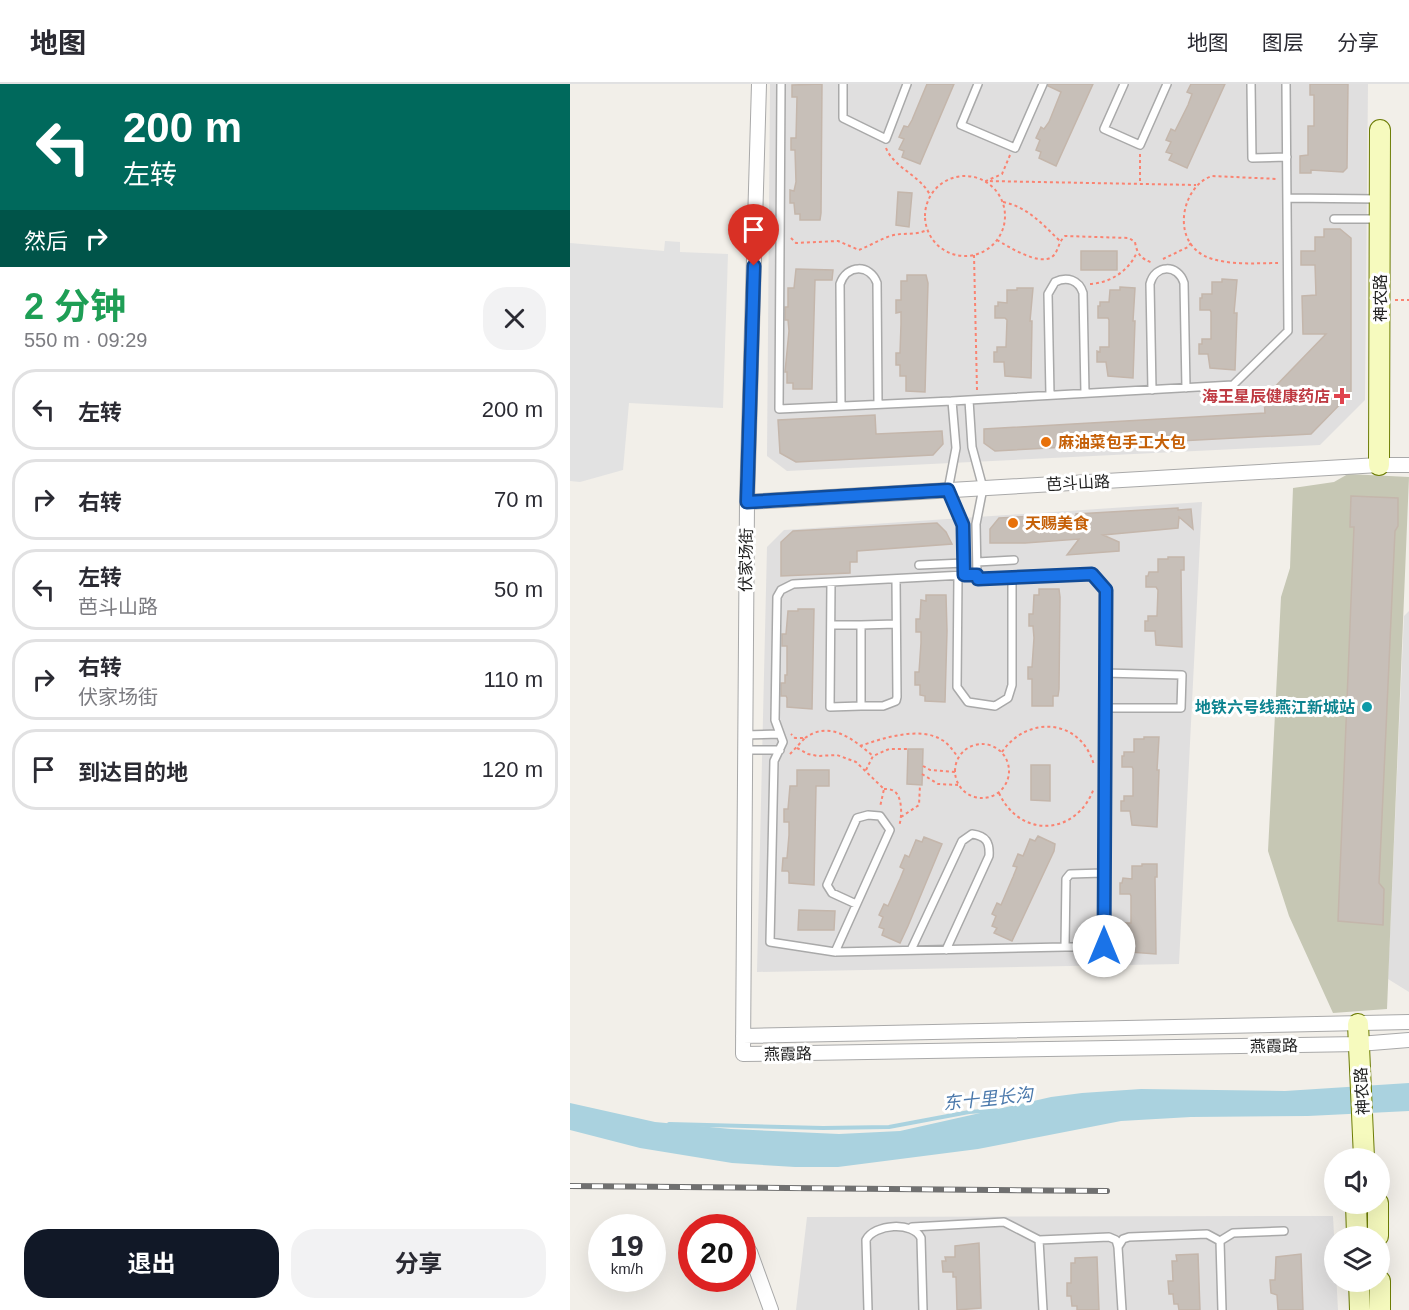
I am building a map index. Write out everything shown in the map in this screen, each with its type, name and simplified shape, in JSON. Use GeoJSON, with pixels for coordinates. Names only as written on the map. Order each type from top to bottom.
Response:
{"type":"FeatureCollection","features":[{"type":"Feature","properties":{"kind":"street","name":"伏家场街"},"geometry":{"type":"LineString","coordinates":[[743,1036],[747,502],[759,84]]}},
{"type":"Feature","properties":{"kind":"street","name":"神农路"},"geometry":{"type":"LineString","coordinates":[[1379,465],[1380,130]]}},
{"type":"Feature","properties":{"kind":"street","name":"芭斗山路"},"geometry":{"type":"LineString","coordinates":[[747,502],[1409,465]]}},
{"type":"Feature","properties":{"kind":"street","name":"燕霞路"},"geometry":{"type":"LineString","coordinates":[[1409,1022],[743,1036],[742,1054],[1359,1044],[1409,1040]]}},
{"type":"Feature","properties":{"kind":"street","name":"神农路"},"geometry":{"type":"LineString","coordinates":[[1358,1024],[1364,1148]]}},
{"type":"Feature","properties":{"kind":"street"},"geometry":{"type":"LineString","coordinates":[[756,1269],[771,1310]]}},
{"type":"Feature","properties":{"kind":"street"},"geometry":{"type":"LineString","coordinates":[[1359,1292],[1360,1310]]}},
{"type":"Feature","properties":{"kind":"street"},"geometry":{"type":"LineString","coordinates":[[1380,1292],[1380,1310]]}},
{"type":"Feature","properties":{"kind":"lane"},"geometry":{"type":"LineString","coordinates":[[780,84],[779,409],[1233,385],[1288,332],[1286,84]]}},
{"type":"Feature","properties":{"kind":"lane"},"geometry":{"type":"LineString","coordinates":[[843,84],[843,118],[886,139],[908,84]]}},
{"type":"Feature","properties":{"kind":"lane"},"geometry":{"type":"LineString","coordinates":[[978,84],[961,125],[1015,148],[1043,84]]}},
{"type":"Feature","properties":{"kind":"lane"},"geometry":{"type":"LineString","coordinates":[[1125,84],[1104,129],[1140,145],[1167,84]]}},
{"type":"Feature","properties":{"kind":"lane"},"geometry":{"type":"LineString","coordinates":[[1251,84],[1252,158],[1287,157]]}},
{"type":"Feature","properties":{"kind":"lane"},"geometry":{"type":"LineString","coordinates":[[1287,198],[1380,199]]}},
{"type":"Feature","properties":{"kind":"lane"},"geometry":{"type":"LineString","coordinates":[[1334,219],[1380,219]]}},
{"type":"Feature","properties":{"kind":"lane"},"geometry":{"type":"LineString","coordinates":[[841,406],[840,284],[846,274],[856,268],[872,274],[877,283],[878,405]]}},
{"type":"Feature","properties":{"kind":"lane"},"geometry":{"type":"LineString","coordinates":[[1152,390],[1149,284],[1157,272],[1166,268],[1180,274],[1184,283],[1186,388]]}},
{"type":"Feature","properties":{"kind":"lane"},"geometry":{"type":"LineString","coordinates":[[1050,395],[1049,289],[1055,282],[1064,279],[1078,284],[1083,293],[1085,393]]}},
{"type":"Feature","properties":{"kind":"lane"},"geometry":{"type":"LineString","coordinates":[[969,400],[972,447],[983,488],[976,524],[978,579],[1092,574],[1106,590],[1104,946],[836,952],[770,942],[774,762],[783,742],[775,720],[777,597],[781,590],[793,584],[977,575]]}},
{"type":"Feature","properties":{"kind":"lane"},"geometry":{"type":"LineString","coordinates":[[952,401],[956,448],[948,490],[963,525],[964,563],[961,576],[956,680],[957,687],[968,702],[995,706],[1008,698],[1012,685],[1012,578]]}},
{"type":"Feature","properties":{"kind":"lane"},"geometry":{"type":"LineString","coordinates":[[977,562],[1014,560]]}},
{"type":"Feature","properties":{"kind":"lane"},"geometry":{"type":"LineString","coordinates":[[919,565],[964,563]]}},
{"type":"Feature","properties":{"kind":"lane"},"geometry":{"type":"LineString","coordinates":[[831,582],[830,707],[890,705],[896,701],[896,579]]}},
{"type":"Feature","properties":{"kind":"lane"},"geometry":{"type":"LineString","coordinates":[[831,626],[896,624]]}},
{"type":"Feature","properties":{"kind":"lane"},"geometry":{"type":"LineString","coordinates":[[861,625],[861,706]]}},
{"type":"Feature","properties":{"kind":"lane"},"geometry":{"type":"LineString","coordinates":[[1104,673],[1182,675],[1181,708],[1104,708]]}},
{"type":"Feature","properties":{"kind":"lane"},"geometry":{"type":"LineString","coordinates":[[744,735],[780,734]]}},
{"type":"Feature","properties":{"kind":"lane"},"geometry":{"type":"LineString","coordinates":[[744,750],[780,750]]}},
{"type":"Feature","properties":{"kind":"lane"},"geometry":{"type":"LineString","coordinates":[[836,952],[890,830],[880,816],[868,815],[857,818],[827,885],[832,892],[856,904]]}},
{"type":"Feature","properties":{"kind":"lane"},"geometry":{"type":"LineString","coordinates":[[911,950],[962,841],[972,834],[981,836],[988,841],[989,856],[946,950]]}},
{"type":"Feature","properties":{"kind":"lane"},"geometry":{"type":"LineString","coordinates":[[1065,947],[1066,879],[1070,874],[1103,873]]}},
{"type":"Feature","properties":{"kind":"lane"},"geometry":{"type":"LineString","coordinates":[[868,1310],[866,1240],[878,1229],[1004,1222],[1040,1240],[1110,1237],[1116,1240],[1122,1310]]}},
{"type":"Feature","properties":{"kind":"lane"},"geometry":{"type":"LineString","coordinates":[[909,1227],[921,1238],[923,1310]]}},
{"type":"Feature","properties":{"kind":"lane"},"geometry":{"type":"LineString","coordinates":[[1220,1241],[1233,1233],[1284,1231]]}},
{"type":"Feature","properties":{"kind":"lane"},"geometry":{"type":"LineString","coordinates":[[1118,1247],[1123,1239],[1129,1237],[1207,1234],[1220,1241]]}},
{"type":"Feature","properties":{"kind":"lane"},"geometry":{"type":"LineString","coordinates":[[1040,1240],[1043,1310]]}},
{"type":"Feature","properties":{"kind":"lane"},"geometry":{"type":"LineString","coordinates":[[1220,1241],[1222,1310]]}},
{"type":"Feature","properties":{"kind":"path"},"geometry":{"type":"LineString","coordinates":[[886,139],[886,150],[894,161],[921,180],[930,195]]}},
{"type":"Feature","properties":{"kind":"path"},"geometry":{"type":"LineString","coordinates":[[1140,145],[1140,184]]}},
{"type":"Feature","properties":{"kind":"path"},"geometry":{"type":"LineString","coordinates":[[986,181],[1002,174],[1015,148]]}},
{"type":"Feature","properties":{"kind":"path"},"geometry":{"type":"LineString","coordinates":[[960,175],[977,177],[986,181],[993,186],[1003,202],[1005,220],[997,240],[986,250],[974,255],[960,256],[943,250],[931,238],[927,230],[924,212],[930,195],[943,182],[960,175]]}},
{"type":"Feature","properties":{"kind":"path"},"geometry":{"type":"LineString","coordinates":[[1287,179],[1212,176],[1204,178],[1196,185],[1189,197],[1184,213],[1185,230],[1191,243],[1196,250],[1204,254],[1232,263],[1288,263]]}},
{"type":"Feature","properties":{"kind":"path"},"geometry":{"type":"LineString","coordinates":[[986,181],[1196,185]]}},
{"type":"Feature","properties":{"kind":"path"},"geometry":{"type":"LineString","coordinates":[[1003,202],[1011,203],[1037,217],[1059,241]]}},
{"type":"Feature","properties":{"kind":"path"},"geometry":{"type":"LineString","coordinates":[[780,227],[796,243],[838,241],[859,250],[890,236],[916,235],[927,230]]}},
{"type":"Feature","properties":{"kind":"path"},"geometry":{"type":"LineString","coordinates":[[997,240],[1035,259],[1046,260],[1054,255],[1059,241],[1065,236],[1129,238],[1135,242],[1137,252],[1145,260],[1154,263]]}},
{"type":"Feature","properties":{"kind":"path"},"geometry":{"type":"LineString","coordinates":[[1162,260],[1188,247],[1191,243]]}},
{"type":"Feature","properties":{"kind":"path"},"geometry":{"type":"LineString","coordinates":[[1078,284],[1095,284],[1113,279],[1137,252]]}},
{"type":"Feature","properties":{"kind":"path"},"geometry":{"type":"LineString","coordinates":[[974,255],[978,399]]}},
{"type":"Feature","properties":{"kind":"path"},"geometry":{"type":"LineString","coordinates":[[1002,752],[1012,739],[1026,730],[1042,726],[1052,727],[1062,729],[1080,740],[1087,748],[1095,768]]}},
{"type":"Feature","properties":{"kind":"path"},"geometry":{"type":"LineString","coordinates":[[805,738],[822,730],[844,735],[873,756]]}},
{"type":"Feature","properties":{"kind":"path"},"geometry":{"type":"LineString","coordinates":[[860,746],[900,736],[929,734],[948,744],[958,758]]}},
{"type":"Feature","properties":{"kind":"path"},"geometry":{"type":"LineString","coordinates":[[982,744],[1002,752],[1010,772],[1005,786],[999,793],[988,798],[968,795],[958,785],[955,772],[958,758],[968,748],[982,744]]}},
{"type":"Feature","properties":{"kind":"path"},"geometry":{"type":"LineString","coordinates":[[797,748],[818,756],[833,754],[844,757],[861,765],[884,789],[894,791],[898,796],[901,817],[897,828],[890,830]]}},
{"type":"Feature","properties":{"kind":"path"},"geometry":{"type":"LineString","coordinates":[[866,770],[873,756],[889,749],[908,749]]}},
{"type":"Feature","properties":{"kind":"path"},"geometry":{"type":"LineString","coordinates":[[923,766],[930,770],[955,772]]}},
{"type":"Feature","properties":{"kind":"path"},"geometry":{"type":"LineString","coordinates":[[922,774],[938,784],[958,785]]}},
{"type":"Feature","properties":{"kind":"path"},"geometry":{"type":"LineString","coordinates":[[999,793],[1003,802],[1018,818],[1047,826],[1068,821],[1077,815],[1090,799],[1095,778]]}},
{"type":"Feature","properties":{"kind":"path"},"geometry":{"type":"LineString","coordinates":[[901,817],[919,805],[920,785]]}},
{"type":"Feature","properties":{"kind":"path"},"geometry":{"type":"LineString","coordinates":[[880,816],[884,789]]}},
{"type":"Feature","properties":{"kind":"shaded area"},"geometry":{"type":"Polygon","coordinates":[[[770,84],[1368,84],[1365,400],[1320,445],[787,471],[767,456],[770,84]]]}},
{"type":"Feature","properties":{"kind":"shaded area"},"geometry":{"type":"Polygon","coordinates":[[[665,241],[680,242],[680,252],[728,254],[723,408],[629,403],[623,470],[580,482],[570,481],[570,243],[664,251],[665,241]]]}},
{"type":"Feature","properties":{"kind":"shaded area"},"geometry":{"type":"Polygon","coordinates":[[[1348,474],[1409,477],[1387,1009],[1333,1013],[1289,916],[1268,851],[1281,597],[1290,568],[1293,488],[1334,482],[1348,474]]]}},
{"type":"Feature","properties":{"kind":"shaded area"},"geometry":{"type":"Polygon","coordinates":[[[1202,502],[1179,964],[757,972],[767,547],[784,530],[1202,502]]]}},
{"type":"Feature","properties":{"kind":"shaded area"},"geometry":{"type":"Polygon","coordinates":[[[1409,611],[1409,992],[1388,979],[1404,616],[1409,611]]]}},
{"type":"Feature","properties":{"kind":"shaded area"},"geometry":{"type":"Polygon","coordinates":[[[1333,1216],[1334,1226],[1324,1226],[1324,1292],[1337,1292],[1338,1310],[796,1310],[807,1217],[1333,1216]]]}},
{"type":"Feature","properties":{"kind":"water"},"geometry":{"type":"Polygon","coordinates":[[[1409,1083],[1409,1111],[1121,1121],[978,1149],[838,1167],[732,1163],[640,1148],[570,1130],[570,1103],[655,1122],[731,1129],[839,1134],[900,1131],[1051,1097],[1082,1093],[1141,1089],[1285,1091],[1409,1083]]]}},
{"type":"Feature","properties":{"kind":"building"},"geometry":{"type":"Polygon","coordinates":[[[822,84],[820,220],[800,220],[800,214],[795,214],[794,203],[790,203],[790,190],[794,191],[796,182],[795,150],[791,150],[791,138],[796,138],[797,97],[792,97],[792,85],[822,84]]]}},
{"type":"Feature","properties":{"kind":"building"},"geometry":{"type":"Polygon","coordinates":[[[927,84],[954,84],[920,164],[902,157],[904,151],[899,149],[904,139],[899,137],[904,126],[908,127],[912,120],[927,84]]]}},
{"type":"Feature","properties":{"kind":"building"},"geometry":{"type":"Polygon","coordinates":[[[1049,84],[1093,84],[1056,166],[1039,158],[1041,152],[1036,150],[1040,140],[1036,138],[1041,127],[1044,129],[1049,122],[1061,92],[1048,86],[1049,84]]]}},
{"type":"Feature","properties":{"kind":"building"},"geometry":{"type":"Polygon","coordinates":[[[1191,84],[1225,84],[1187,168],[1169,160],[1172,154],[1166,152],[1171,142],[1166,140],[1171,129],[1175,131],[1188,105],[1192,94],[1187,92],[1191,84]]]}},
{"type":"Feature","properties":{"kind":"building"},"geometry":{"type":"Polygon","coordinates":[[[1310,84],[1348,84],[1347,168],[1343,172],[1311,170],[1311,173],[1300,173],[1300,156],[1308,155],[1308,126],[1314,126],[1314,95],[1310,95],[1310,84]]]}},
{"type":"Feature","properties":{"kind":"building"},"geometry":{"type":"Polygon","coordinates":[[[898,192],[912,193],[909,227],[896,225],[898,192]]]}},
{"type":"Feature","properties":{"kind":"building"},"geometry":{"type":"Polygon","coordinates":[[[1324,229],[1340,229],[1351,238],[1351,393],[1311,434],[995,451],[984,443],[984,429],[1265,413],[1264,398],[1326,334],[1303,334],[1302,296],[1316,295],[1315,265],[1301,265],[1301,251],[1315,251],[1315,237],[1324,237],[1324,229]]]}},
{"type":"Feature","properties":{"kind":"building"},"geometry":{"type":"Polygon","coordinates":[[[1081,251],[1117,251],[1117,270],[1081,270],[1081,251]]]}},
{"type":"Feature","properties":{"kind":"building"},"geometry":{"type":"Polygon","coordinates":[[[796,269],[833,270],[832,280],[815,280],[812,389],[793,389],[793,383],[787,383],[787,372],[785,372],[789,331],[788,320],[785,320],[785,307],[788,307],[788,288],[794,288],[796,269]]]}},
{"type":"Feature","properties":{"kind":"building"},"geometry":{"type":"Polygon","coordinates":[[[907,275],[926,275],[928,283],[925,392],[906,391],[906,376],[900,376],[900,365],[896,365],[896,353],[900,353],[901,312],[896,313],[896,300],[901,300],[901,281],[907,281],[907,275]]]}},
{"type":"Feature","properties":{"kind":"building"},"geometry":{"type":"Polygon","coordinates":[[[1222,279],[1237,280],[1234,313],[1237,313],[1235,370],[1210,368],[1208,354],[1199,354],[1199,344],[1202,344],[1202,339],[1211,339],[1211,312],[1200,310],[1200,298],[1202,294],[1212,294],[1212,282],[1222,282],[1222,279]]]}},
{"type":"Feature","properties":{"kind":"building"},"geometry":{"type":"Polygon","coordinates":[[[1120,287],[1135,288],[1133,378],[1108,376],[1106,362],[1097,362],[1097,351],[1100,352],[1100,347],[1109,347],[1109,320],[1098,318],[1098,306],[1100,302],[1109,302],[1110,290],[1120,290],[1120,287]]]}},
{"type":"Feature","properties":{"kind":"building"},"geometry":{"type":"Polygon","coordinates":[[[1017,288],[1033,288],[1030,321],[1032,321],[1031,378],[1005,376],[1004,362],[994,362],[994,352],[997,352],[997,347],[1006,347],[1007,320],[995,318],[995,306],[998,306],[998,302],[1007,303],[1007,290],[1017,290],[1017,288]]]}},
{"type":"Feature","properties":{"kind":"building"},"geometry":{"type":"Polygon","coordinates":[[[875,415],[876,434],[942,431],[943,444],[933,455],[796,462],[780,453],[778,420],[875,415]]]}},
{"type":"Feature","properties":{"kind":"building","name":"地铁六号线燕江新城站"},"geometry":{"type":"Polygon","coordinates":[[[1351,496],[1398,498],[1379,883],[1384,889],[1383,925],[1338,921],[1354,527],[1350,527],[1351,496]]]}},
{"type":"Feature","properties":{"kind":"building"},"geometry":{"type":"Polygon","coordinates":[[[1178,508],[1178,510],[1191,509],[1193,529],[1179,517],[1178,528],[1103,535],[1119,542],[1119,551],[1067,555],[1079,539],[990,543],[990,529],[999,518],[1076,516],[1076,514],[1178,508]]]}},
{"type":"Feature","properties":{"kind":"building"},"geometry":{"type":"Polygon","coordinates":[[[937,523],[946,532],[952,544],[857,551],[857,562],[850,562],[850,573],[781,576],[781,542],[793,531],[937,523]]]}},
{"type":"Feature","properties":{"kind":"building"},"geometry":{"type":"Polygon","coordinates":[[[1168,557],[1184,557],[1184,570],[1181,570],[1182,647],[1156,645],[1155,631],[1145,631],[1145,621],[1148,621],[1148,616],[1157,616],[1158,590],[1156,587],[1146,587],[1146,576],[1149,572],[1158,572],[1158,559],[1168,559],[1168,557]]]}},
{"type":"Feature","properties":{"kind":"building"},"geometry":{"type":"Polygon","coordinates":[[[1039,589],[1059,589],[1060,597],[1059,689],[1058,696],[1053,696],[1053,706],[1032,706],[1032,679],[1028,679],[1028,667],[1032,667],[1034,638],[1033,626],[1029,626],[1029,614],[1033,614],[1034,595],[1039,595],[1039,589]]]}},
{"type":"Feature","properties":{"kind":"building"},"geometry":{"type":"Polygon","coordinates":[[[926,595],[946,595],[945,702],[925,701],[925,696],[920,695],[920,685],[915,685],[915,672],[919,672],[921,643],[921,632],[916,632],[916,619],[920,619],[921,600],[926,601],[926,595]]]}},
{"type":"Feature","properties":{"kind":"building"},"geometry":{"type":"Polygon","coordinates":[[[798,609],[814,609],[812,709],[787,707],[786,696],[781,696],[781,683],[785,683],[785,675],[787,675],[787,646],[782,646],[782,634],[786,634],[788,611],[798,611],[798,609]]]}},
{"type":"Feature","properties":{"kind":"building"},"geometry":{"type":"Polygon","coordinates":[[[1144,737],[1159,737],[1157,827],[1132,825],[1130,811],[1121,811],[1121,801],[1124,801],[1124,796],[1133,796],[1133,769],[1122,767],[1122,756],[1124,752],[1134,752],[1134,739],[1144,739],[1144,737]]]}},
{"type":"Feature","properties":{"kind":"building"},"geometry":{"type":"Polygon","coordinates":[[[908,749],[923,749],[922,785],[907,784],[908,749]]]}},
{"type":"Feature","properties":{"kind":"building"},"geometry":{"type":"Polygon","coordinates":[[[1031,765],[1050,765],[1050,801],[1031,800],[1031,765]]]}},
{"type":"Feature","properties":{"kind":"building"},"geometry":{"type":"Polygon","coordinates":[[[797,770],[829,770],[829,786],[816,786],[814,885],[789,883],[788,871],[782,871],[783,858],[787,858],[789,835],[789,822],[784,822],[784,809],[788,809],[790,786],[797,786],[797,770]]]}},
{"type":"Feature","properties":{"kind":"building"},"geometry":{"type":"Polygon","coordinates":[[[1038,836],[1055,844],[1054,851],[1012,941],[994,933],[997,928],[992,926],[996,916],[992,914],[997,903],[1001,905],[1017,867],[1013,866],[1018,854],[1023,856],[1030,839],[1035,841],[1038,836]]]}},
{"type":"Feature","properties":{"kind":"building"},"geometry":{"type":"Polygon","coordinates":[[[924,837],[942,844],[900,943],[882,935],[884,929],[879,927],[883,917],[879,915],[884,904],[888,906],[900,879],[904,869],[900,867],[905,855],[909,857],[916,840],[922,842],[924,837]]]}},
{"type":"Feature","properties":{"kind":"building"},"geometry":{"type":"Polygon","coordinates":[[[1142,864],[1157,864],[1157,877],[1155,877],[1156,954],[1130,952],[1129,938],[1119,938],[1119,928],[1122,928],[1122,923],[1131,923],[1131,896],[1120,894],[1120,883],[1123,878],[1132,879],[1132,866],[1142,866],[1142,864]]]}},
{"type":"Feature","properties":{"kind":"building"},"geometry":{"type":"Polygon","coordinates":[[[799,910],[835,911],[834,930],[798,930],[799,910]]]}},
{"type":"Feature","properties":{"kind":"building"},"geometry":{"type":"Polygon","coordinates":[[[979,1243],[981,1308],[957,1310],[956,1277],[953,1277],[953,1272],[943,1272],[942,1261],[946,1261],[945,1257],[955,1257],[955,1246],[979,1243]]]}},
{"type":"Feature","properties":{"kind":"building"},"geometry":{"type":"Polygon","coordinates":[[[1198,1254],[1200,1310],[1179,1310],[1178,1304],[1174,1304],[1173,1294],[1169,1294],[1168,1281],[1173,1281],[1172,1261],[1177,1261],[1176,1255],[1198,1254]]]}},
{"type":"Feature","properties":{"kind":"building"},"geometry":{"type":"Polygon","coordinates":[[[1301,1254],[1303,1310],[1278,1310],[1277,1295],[1271,1293],[1270,1280],[1275,1280],[1276,1257],[1301,1254]]]}},
{"type":"Feature","properties":{"kind":"building"},"geometry":{"type":"Polygon","coordinates":[[[1097,1257],[1099,1310],[1077,1310],[1077,1306],[1072,1306],[1071,1296],[1067,1296],[1067,1283],[1071,1283],[1071,1263],[1075,1263],[1075,1258],[1097,1257]]]}},
{"type":"Feature","properties":{"kind":"waterway","name":"东十里长沟"},"geometry":{"type":"LineString","coordinates":[[669,1124],[823,1128],[889,1127],[969,1112],[996,1110]]}},
{"type":"Feature","properties":{"kind":"railway"},"geometry":{"type":"LineString","coordinates":[[570,1186],[1107,1191]]}},
{"type":"Feature","properties":{"kind":"place","name":"海王星辰健康药店"},"geometry":{"type":"Point","coordinates":[1342,396]}},
{"type":"Feature","properties":{"kind":"place","name":"麻油菜包手工大包"},"geometry":{"type":"Point","coordinates":[1046,442]}},
{"type":"Feature","properties":{"kind":"place","name":"天赐美食"},"geometry":{"type":"Point","coordinates":[1013,523]}},
{"type":"Feature","properties":{"kind":"place","name":"地铁六号线燕江新城站"},"geometry":{"type":"Point","coordinates":[1367,707]}},
{"type":"Feature","properties":{"kind":"route"},"geometry":{"type":"LineString","coordinates":[[754,266],[747,502],[948,490],[963,525],[964,575],[977,575],[978,579],[1092,574],[1106,590],[1104,946]]}}]}
